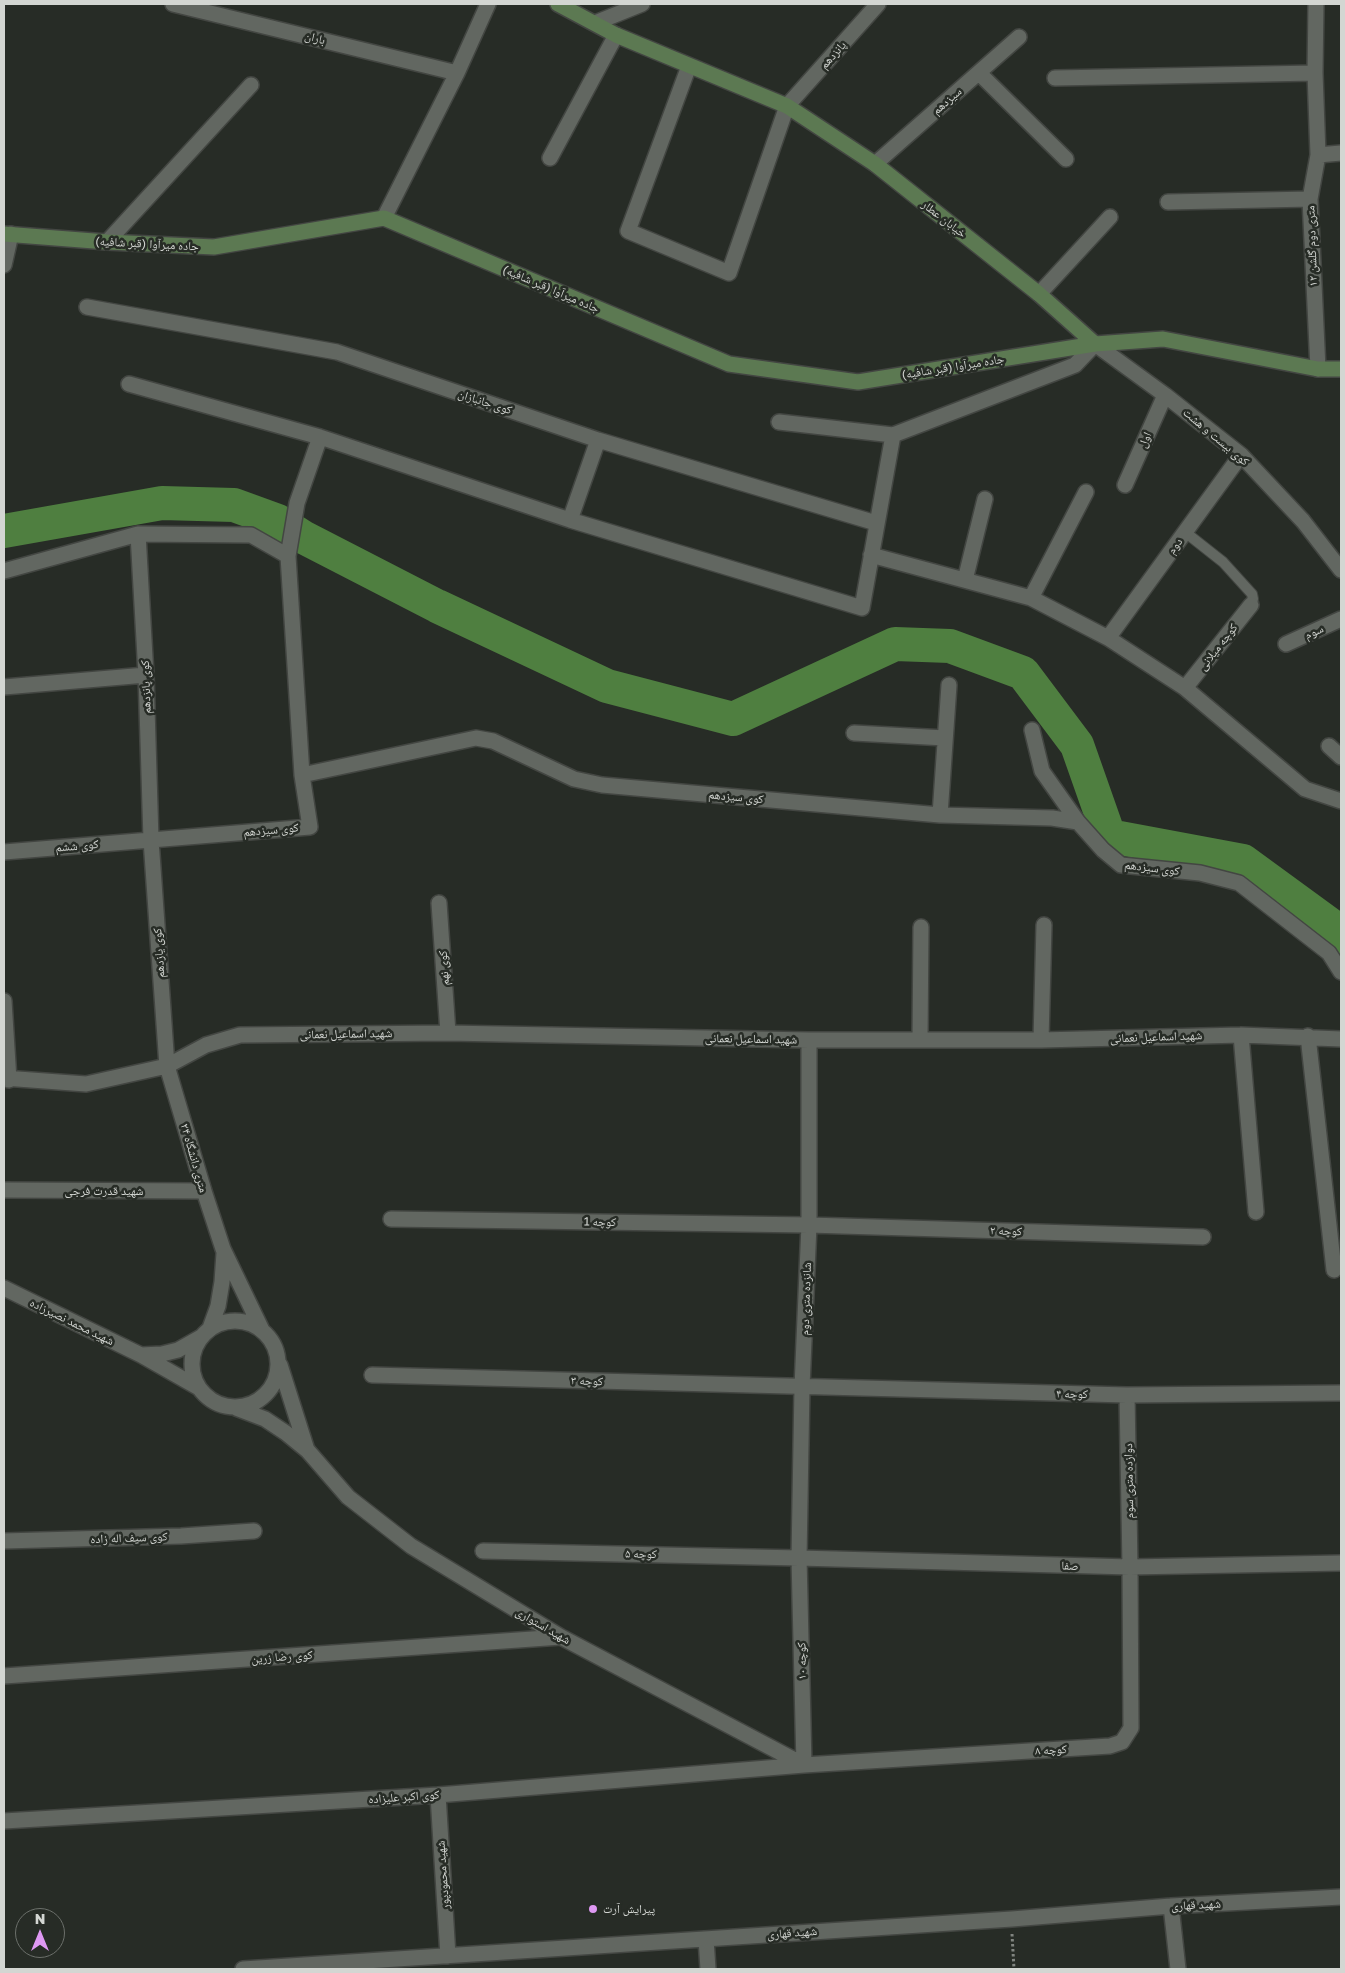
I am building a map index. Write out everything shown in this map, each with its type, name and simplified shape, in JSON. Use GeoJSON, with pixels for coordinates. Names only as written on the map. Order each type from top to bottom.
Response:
{"type":"FeatureCollection","features":[{"type":"Feature","properties":{"kind":"street","name":"باران"},"geometry":{"type":"LineString","coordinates":[[173,4],[456,73]]}},
{"type":"Feature","properties":{"kind":"street"},"geometry":{"type":"LineString","coordinates":[[384,218],[488,4]]}},
{"type":"Feature","properties":{"kind":"street","name":"خیابان عطار"},"geometry":{"type":"LineString","coordinates":[[558,4],[616,35],[788,106],[875,164],[1038,294],[1095,344]]}},
{"type":"Feature","properties":{"kind":"street"},"geometry":{"type":"LineString","coordinates":[[595,23],[642,4]]}},
{"type":"Feature","properties":{"kind":"street","name":"پانزدهم"},"geometry":{"type":"LineString","coordinates":[[788,106],[878,4]]}},
{"type":"Feature","properties":{"kind":"street","name":"۱۲ متری دوم گلشن"},"geometry":{"type":"LineString","coordinates":[[1316,4],[1315,73],[1318,155],[1310,199],[1318,369]]}},
{"type":"Feature","properties":{"kind":"street"},"geometry":{"type":"LineString","coordinates":[[550,158],[616,35]]}},
{"type":"Feature","properties":{"kind":"street","name":"سیزدهم"},"geometry":{"type":"LineString","coordinates":[[875,164],[1019,37]]}},
{"type":"Feature","properties":{"kind":"street"},"geometry":{"type":"LineString","coordinates":[[689,66],[628,231],[729,273],[788,106]]}},
{"type":"Feature","properties":{"kind":"street"},"geometry":{"type":"LineString","coordinates":[[979,73],[1066,159]]}},
{"type":"Feature","properties":{"kind":"street"},"geometry":{"type":"LineString","coordinates":[[1055,78],[1315,73]]}},
{"type":"Feature","properties":{"kind":"street"},"geometry":{"type":"LineString","coordinates":[[106,242],[251,85]]}},
{"type":"Feature","properties":{"kind":"street"},"geometry":{"type":"LineString","coordinates":[[1318,155],[1341,153]]}},
{"type":"Feature","properties":{"kind":"street"},"geometry":{"type":"LineString","coordinates":[[1168,202],[1310,199]]}},
{"type":"Feature","properties":{"kind":"street"},"geometry":{"type":"LineString","coordinates":[[1038,294],[1110,217]]}},
{"type":"Feature","properties":{"kind":"street","name":"جاده میرآوا (قبر شافیه)"},"geometry":{"type":"LineString","coordinates":[[8,234],[106,242],[214,247],[384,218],[729,364],[858,382],[1095,344]]}},
{"type":"Feature","properties":{"kind":"street"},"geometry":{"type":"LineString","coordinates":[[4,265],[8,234]]}},
{"type":"Feature","properties":{"kind":"street","name":"کوی جانبازان"},"geometry":{"type":"LineString","coordinates":[[87,307],[337,352],[598,440],[876,523]]}},
{"type":"Feature","properties":{"kind":"street"},"geometry":{"type":"LineString","coordinates":[[779,422],[893,434],[1076,365],[1095,344],[1163,339],[1318,369],[1341,369]]}},
{"type":"Feature","properties":{"kind":"street","name":"کوی بیست و هشت"},"geometry":{"type":"LineString","coordinates":[[1095,344],[1165,395],[1241,455],[1303,521],[1341,570]]}},
{"type":"Feature","properties":{"kind":"street"},"geometry":{"type":"LineString","coordinates":[[129,384],[320,437],[570,520],[862,608],[893,434]]}},
{"type":"Feature","properties":{"kind":"street","name":"اول"},"geometry":{"type":"LineString","coordinates":[[1125,485],[1165,395]]}},
{"type":"Feature","properties":{"kind":"street"},"geometry":{"type":"LineString","coordinates":[[302,775],[288,556],[297,504],[320,437]]}},
{"type":"Feature","properties":{"kind":"street"},"geometry":{"type":"LineString","coordinates":[[570,520],[598,440]]}},
{"type":"Feature","properties":{"kind":"street","name":"دوم"},"geometry":{"type":"LineString","coordinates":[[1108,638],[1241,455]]}},
{"type":"Feature","properties":{"kind":"street"},"geometry":{"type":"LineString","coordinates":[[1031,598],[1086,492]]}},
{"type":"Feature","properties":{"kind":"street"},"geometry":{"type":"LineString","coordinates":[[965,580],[985,498]]}},
{"type":"Feature","properties":{"kind":"street"},"geometry":{"type":"LineString","coordinates":[[4,571],[138,534],[251,534],[288,556]]}},
{"type":"Feature","properties":{"kind":"street","name":"کوی پانزدهم"},"geometry":{"type":"LineString","coordinates":[[138,534],[146,675],[151,840]]}},
{"type":"Feature","properties":{"kind":"street"},"geometry":{"type":"LineString","coordinates":[[872,554],[1031,598],[1108,638],[1185,688],[1305,790],[1341,801]]}},
{"type":"Feature","properties":{"kind":"street","name":"کوچه میلانی"},"geometry":{"type":"LineString","coordinates":[[1185,688],[1251,605]]}},
{"type":"Feature","properties":{"kind":"street","name":"سوم"},"geometry":{"type":"LineString","coordinates":[[1286,644],[1341,619]]}},
{"type":"Feature","properties":{"kind":"street"},"geometry":{"type":"LineString","coordinates":[[4,686],[146,675]]}},
{"type":"Feature","properties":{"kind":"street"},"geometry":{"type":"LineString","coordinates":[[940,815],[949,685]]}},
{"type":"Feature","properties":{"kind":"street"},"geometry":{"type":"LineString","coordinates":[[1032,730],[1042,771],[1078,822]]}},
{"type":"Feature","properties":{"kind":"street"},"geometry":{"type":"LineString","coordinates":[[854,733],[945,738]]}},
{"type":"Feature","properties":{"kind":"street","name":"کوی سیزدهم"},"geometry":{"type":"LineString","coordinates":[[151,840],[310,827],[302,775],[476,738],[493,741],[574,779],[602,785],[940,815],[1052,818],[1078,822],[1120,866],[1200,873],[1239,883],[1328,953],[1341,972]]}},
{"type":"Feature","properties":{"kind":"street"},"geometry":{"type":"LineString","coordinates":[[1329,746],[1341,757]]}},
{"type":"Feature","properties":{"kind":"street","name":"کوی ششم"},"geometry":{"type":"LineString","coordinates":[[4,852],[151,840]]}},
{"type":"Feature","properties":{"kind":"street","name":"کوی یازدهم"},"geometry":{"type":"LineString","coordinates":[[151,840],[167,1066]]}},
{"type":"Feature","properties":{"kind":"street","name":"کوی نهم"},"geometry":{"type":"LineString","coordinates":[[439,903],[448,1033]]}},
{"type":"Feature","properties":{"kind":"street"},"geometry":{"type":"LineString","coordinates":[[1041,1040],[1044,925]]}},
{"type":"Feature","properties":{"kind":"street"},"geometry":{"type":"LineString","coordinates":[[920,1040],[921,927]]}},
{"type":"Feature","properties":{"kind":"street"},"geometry":{"type":"LineString","coordinates":[[4,1001],[6,1079]]}},
{"type":"Feature","properties":{"kind":"street","name":"شهید اسماعیل نعمانی"},"geometry":{"type":"LineString","coordinates":[[6,1079],[86,1084],[167,1066],[206,1045],[240,1035],[448,1033],[809,1040],[1041,1040],[1241,1035],[1308,1036],[1341,1039]]}},
{"type":"Feature","properties":{"kind":"street"},"geometry":{"type":"LineString","coordinates":[[1241,1035],[1256,1212]]}},
{"type":"Feature","properties":{"kind":"street"},"geometry":{"type":"LineString","coordinates":[[1308,1036],[1334,1270]]}},
{"type":"Feature","properties":{"kind":"street","name":"شانزده متری دوم"},"geometry":{"type":"LineString","coordinates":[[799,1558],[802,1387],[809,1225],[809,1040]]}},
{"type":"Feature","properties":{"kind":"street","name":"۲۴ متری دانشگاه"},"geometry":{"type":"LineString","coordinates":[[167,1066],[223,1249],[261,1328]]}},
{"type":"Feature","properties":{"kind":"street","name":"شهید قدرت فرجی"},"geometry":{"type":"LineString","coordinates":[[4,1190],[204,1192]]}},
{"type":"Feature","properties":{"kind":"street","name":"کوچه 1"},"geometry":{"type":"LineString","coordinates":[[391,1220],[809,1225]]}},
{"type":"Feature","properties":{"kind":"street","name":"کوچه ۲"},"geometry":{"type":"LineString","coordinates":[[809,1225],[1203,1237]]}},
{"type":"Feature","properties":{"kind":"street","name":"۲۴ متری دانشگاه"},"geometry":{"type":"LineString","coordinates":[[206,1332],[218,1306],[222,1282],[223,1249]]}},
{"type":"Feature","properties":{"kind":"street","name":"شهید محمد نصیرزاده"},"geometry":{"type":"LineString","coordinates":[[4,1288],[141,1355],[199,1388]]}},
{"type":"Feature","properties":{"kind":"street"},"geometry":{"type":"LineString","coordinates":[[141,1355],[162,1354],[178,1350],[206,1332],[222,1322],[236,1320],[249,1322],[261,1328],[274,1344],[279,1363],[278,1376],[272,1388],[263,1398],[250,1405],[236,1408],[221,1406],[199,1388],[193,1375],[191,1362],[194,1348],[206,1332]]}},
{"type":"Feature","properties":{"kind":"street","name":"شهید استواری"},"geometry":{"type":"LineString","coordinates":[[279,1363],[308,1451]]}},
{"type":"Feature","properties":{"kind":"street","name":"کوچه ۳"},"geometry":{"type":"LineString","coordinates":[[372,1374],[802,1387]]}},
{"type":"Feature","properties":{"kind":"street","name":"کوچه ۴"},"geometry":{"type":"LineString","coordinates":[[802,1387],[1127,1395],[1341,1393]]}},
{"type":"Feature","properties":{"kind":"street","name":"دوازده متری سوم"},"geometry":{"type":"LineString","coordinates":[[1127,1395],[1130,1567]]}},
{"type":"Feature","properties":{"kind":"street","name":"شهید استواری"},"geometry":{"type":"LineString","coordinates":[[236,1408],[265,1419],[286,1433],[308,1451],[348,1497],[411,1546],[561,1638],[804,1764]]}},
{"type":"Feature","properties":{"kind":"street","name":"کوی سیف اله زاده"},"geometry":{"type":"LineString","coordinates":[[4,1541],[181,1536],[254,1531]]}},
{"type":"Feature","properties":{"kind":"street","name":"کوچه ۵"},"geometry":{"type":"LineString","coordinates":[[483,1551],[799,1558]]}},
{"type":"Feature","properties":{"kind":"street","name":"صفا"},"geometry":{"type":"LineString","coordinates":[[799,1558],[1130,1567],[1341,1563]]}},
{"type":"Feature","properties":{"kind":"street","name":"کوچه ۱۰"},"geometry":{"type":"LineString","coordinates":[[799,1558],[804,1764]]}},
{"type":"Feature","properties":{"kind":"street","name":"کوچه ۸"},"geometry":{"type":"LineString","coordinates":[[804,1764],[1110,1746],[1122,1742],[1131,1728],[1130,1567]]}},
{"type":"Feature","properties":{"kind":"street","name":"کوی رضا زرین"},"geometry":{"type":"LineString","coordinates":[[4,1676],[561,1638]]}},
{"type":"Feature","properties":{"kind":"street","name":"کوی اکبر علیزاده"},"geometry":{"type":"LineString","coordinates":[[4,1821],[438,1795],[804,1764]]}},
{"type":"Feature","properties":{"kind":"street","name":"شهید محمودپور"},"geometry":{"type":"LineString","coordinates":[[438,1795],[448,1956]]}},
{"type":"Feature","properties":{"kind":"street","name":"شهید قهاری"},"geometry":{"type":"LineString","coordinates":[[242,1969],[1012,1919],[1171,1906],[1341,1897]]}},
{"type":"Feature","properties":{"kind":"street"},"geometry":{"type":"LineString","coordinates":[[1171,1906],[1178,1969]]}},
{"type":"Feature","properties":{"kind":"street"},"geometry":{"type":"LineString","coordinates":[[706,1939],[708,1969]]}},
{"type":"Feature","properties":{"kind":"lane"},"geometry":{"type":"LineString","coordinates":[[1185,532],[1223,562],[1252,594],[1251,605]]}},
{"type":"Feature","properties":{"kind":"path"},"geometry":{"type":"LineString","coordinates":[[1012,1919],[1014,1969]]}},
{"type":"Feature","properties":{"kind":"waterway"},"geometry":{"type":"LineString","coordinates":[[4,531],[162,503],[234,505],[278,521],[303,537],[437,606],[607,686],[733,719],[895,644],[950,646],[1023,673],[1077,745],[1109,836],[1243,861],[1332,926],[1341,938]]}},
{"type":"Feature","properties":{"kind":"place","name":"پیرایش آرت"},"geometry":{"type":"Point","coordinates":[593,1909]}}]}
